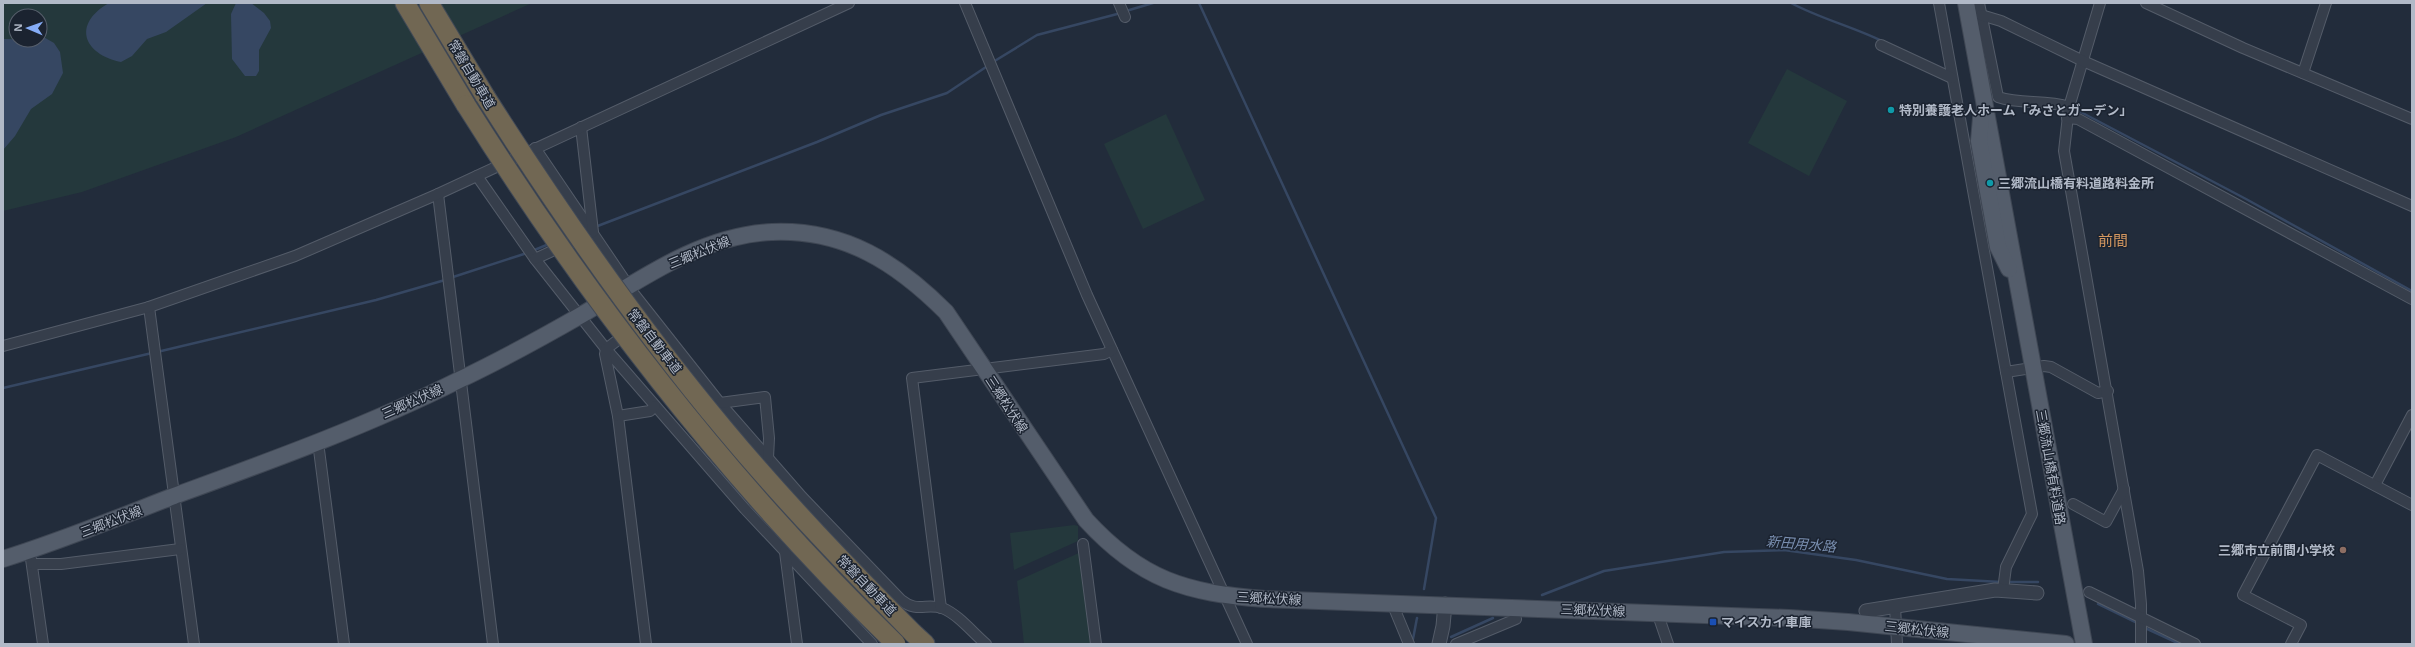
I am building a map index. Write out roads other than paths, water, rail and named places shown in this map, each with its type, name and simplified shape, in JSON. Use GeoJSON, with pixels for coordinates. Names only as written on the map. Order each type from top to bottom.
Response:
{"type":"FeatureCollection","features":[{"type":"Feature","properties":{"kind":"highway","name":"常磐自動車道"},"geometry":{"type":"LineString","coordinates":[[405,3],[508,172],[565,255],[636,352],[734,472],[834,582],[896,644]]}},
{"type":"Feature","properties":{"kind":"highway","name":"常磐自動車道"},"geometry":{"type":"LineString","coordinates":[[429,3],[528,163],[581,243],[653,340],[725,430],[786,500],[919,638]]}},
{"type":"Feature","properties":{"kind":"main road","name":"三郷流山橋有料道路"},"geometry":{"type":"LineString","coordinates":[[1966,3],[1982,97],[2084,644]]}},
{"type":"Feature","properties":{"kind":"main road","name":"三郷松伏線"},"geometry":{"type":"LineString","coordinates":[[3,558],[31,557],[174,496],[318,442],[460,380],[580,315],[628,286],[693,252],[743,235],[773,232],[822,236],[869,252],[918,284],[946,312],[1063,488],[1101,536],[1123,556],[1162,580],[1185,588],[1225,596],[1657,612],[1811,620],[2066,644]]}},
{"type":"Feature","properties":{"kind":"street"},"geometry":{"type":"LineString","coordinates":[[3,346],[150,307],[295,256],[478,176],[535,148],[849,3]]}},
{"type":"Feature","properties":{"kind":"street"},"geometry":{"type":"LineString","coordinates":[[965,3],[1052,214],[1112,350],[1246,644]]}},
{"type":"Feature","properties":{"kind":"street"},"geometry":{"type":"LineString","coordinates":[[1119,3],[1125,17]]}},
{"type":"Feature","properties":{"kind":"street"},"geometry":{"type":"LineString","coordinates":[[1939,3],[2032,514],[2004,575],[2003,590]]}},
{"type":"Feature","properties":{"kind":"street"},"geometry":{"type":"LineString","coordinates":[[1979,3],[1998,97],[2008,101],[2054,102],[2069,107]]}},
{"type":"Feature","properties":{"kind":"street"},"geometry":{"type":"LineString","coordinates":[[2100,3],[2069,107],[2064,151],[2108,391],[2138,571],[2141,644]]}},
{"type":"Feature","properties":{"kind":"street"},"geometry":{"type":"LineString","coordinates":[[2146,3],[2303,73],[2412,119]]}},
{"type":"Feature","properties":{"kind":"street"},"geometry":{"type":"LineString","coordinates":[[2303,73],[2326,3]]}},
{"type":"Feature","properties":{"kind":"street"},"geometry":{"type":"LineString","coordinates":[[1981,14],[2001,20],[2083,61],[2412,206]]}},
{"type":"Feature","properties":{"kind":"street"},"geometry":{"type":"LineString","coordinates":[[1882,44],[1952,78]]}},
{"type":"Feature","properties":{"kind":"street"},"geometry":{"type":"LineString","coordinates":[[2067,118],[2078,119],[2412,299]]}},
{"type":"Feature","properties":{"kind":"street"},"geometry":{"type":"LineString","coordinates":[[581,127],[592,229]]}},
{"type":"Feature","properties":{"kind":"street"},"geometry":{"type":"LineString","coordinates":[[535,148],[592,229],[628,286],[650,315],[720,403],[818,514],[901,600],[909,606],[921,608],[941,608],[951,613],[986,644]]}},
{"type":"Feature","properties":{"kind":"street"},"geometry":{"type":"LineString","coordinates":[[478,176],[532,254],[606,349],[785,552],[867,641],[901,600]]}},
{"type":"Feature","properties":{"kind":"street"},"geometry":{"type":"LineString","coordinates":[[438,194],[493,644]]}},
{"type":"Feature","properties":{"kind":"street"},"geometry":{"type":"LineString","coordinates":[[532,254],[592,229]]}},
{"type":"Feature","properties":{"kind":"street"},"geometry":{"type":"LineString","coordinates":[[150,307],[180,549],[194,644]]}},
{"type":"Feature","properties":{"kind":"street"},"geometry":{"type":"LineString","coordinates":[[606,349],[650,315]]}},
{"type":"Feature","properties":{"kind":"street"},"geometry":{"type":"LineString","coordinates":[[606,349],[606,359],[618,416],[646,644]]}},
{"type":"Feature","properties":{"kind":"street"},"geometry":{"type":"LineString","coordinates":[[941,608],[912,378],[1104,354],[1112,350]]}},
{"type":"Feature","properties":{"kind":"street"},"geometry":{"type":"LineString","coordinates":[[2006,372],[2033,367],[2051,367],[2098,393],[2108,391]]}},
{"type":"Feature","properties":{"kind":"street"},"geometry":{"type":"LineString","coordinates":[[673,426],[713,394]]}},
{"type":"Feature","properties":{"kind":"street"},"geometry":{"type":"LineString","coordinates":[[720,403],[765,397],[769,438],[768,458]]}},
{"type":"Feature","properties":{"kind":"street"},"geometry":{"type":"LineString","coordinates":[[618,416],[650,411],[655,406]]}},
{"type":"Feature","properties":{"kind":"street"},"geometry":{"type":"LineString","coordinates":[[2375,485],[2412,415]]}},
{"type":"Feature","properties":{"kind":"street"},"geometry":{"type":"LineString","coordinates":[[318,442],[344,644]]}},
{"type":"Feature","properties":{"kind":"street"},"geometry":{"type":"LineString","coordinates":[[2290,644],[2301,625],[2243,595],[2317,455],[2412,505]]}},
{"type":"Feature","properties":{"kind":"street"},"geometry":{"type":"LineString","coordinates":[[2073,504],[2106,522],[2124,489]]}},
{"type":"Feature","properties":{"kind":"street"},"geometry":{"type":"LineString","coordinates":[[797,644],[785,552],[787,546],[818,514]]}},
{"type":"Feature","properties":{"kind":"street"},"geometry":{"type":"LineString","coordinates":[[1083,544],[1096,644]]}},
{"type":"Feature","properties":{"kind":"street"},"geometry":{"type":"LineString","coordinates":[[43,644],[31,557],[61,564],[180,549]]}},
{"type":"Feature","properties":{"kind":"street"},"geometry":{"type":"LineString","coordinates":[[1866,611],[2003,590],[2036,593]]}},
{"type":"Feature","properties":{"kind":"street"},"geometry":{"type":"LineString","coordinates":[[2089,592],[2196,644]]}},
{"type":"Feature","properties":{"kind":"street"},"geometry":{"type":"LineString","coordinates":[[1392,603],[1409,644]]}},
{"type":"Feature","properties":{"kind":"street"},"geometry":{"type":"LineString","coordinates":[[1439,644],[1443,626],[1445,604]]}},
{"type":"Feature","properties":{"kind":"street"},"geometry":{"type":"LineString","coordinates":[[1895,606],[1897,644]]}},
{"type":"Feature","properties":{"kind":"street"},"geometry":{"type":"LineString","coordinates":[[1657,612],[1668,644]]}},
{"type":"Feature","properties":{"kind":"street"},"geometry":{"type":"LineString","coordinates":[[1456,644],[1516,619]]}},
{"type":"Feature","properties":{"kind":"water"},"geometry":{"type":"Polygon","coordinates":[[[109,3],[207,3],[166,32],[147,39],[132,56],[121,62],[108,58],[98,52],[91,45],[87,37],[87,29],[90,20],[97,11],[109,3]]]}},
{"type":"Feature","properties":{"kind":"water"},"geometry":{"type":"Polygon","coordinates":[[[236,3],[251,3],[264,13],[270,21],[271,28],[259,50],[259,71],[256,76],[245,76],[232,59],[231,14],[236,3]]]}},
{"type":"Feature","properties":{"kind":"water"},"geometry":{"type":"Polygon","coordinates":[[[3,39],[8,39],[8,48],[48,48],[48,40],[54,43],[60,52],[63,73],[52,94],[31,109],[15,136],[3,150],[3,39]]]}},
{"type":"Feature","properties":{"kind":"waterway"},"geometry":{"type":"LineString","coordinates":[[1126,11],[1153,3]]}},
{"type":"Feature","properties":{"kind":"waterway"},"geometry":{"type":"LineString","coordinates":[[1199,3],[1436,518],[1424,589]]}},
{"type":"Feature","properties":{"kind":"waterway"},"geometry":{"type":"LineString","coordinates":[[1791,3],[1802,9],[1884,42]]}},
{"type":"Feature","properties":{"kind":"waterway"},"geometry":{"type":"LineString","coordinates":[[993,62],[1037,35],[1121,13]]}},
{"type":"Feature","properties":{"kind":"waterway"},"geometry":{"type":"LineString","coordinates":[[595,227],[817,142],[881,115],[947,93],[989,65]]}},
{"type":"Feature","properties":{"kind":"waterway"},"geometry":{"type":"LineString","coordinates":[[2075,109],[2246,199],[2412,291]]}},
{"type":"Feature","properties":{"kind":"waterway"},"geometry":{"type":"LineString","coordinates":[[532,251],[549,244]]}},
{"type":"Feature","properties":{"kind":"waterway"},"geometry":{"type":"LineString","coordinates":[[450,278],[527,253]]}},
{"type":"Feature","properties":{"kind":"waterway"},"geometry":{"type":"LineString","coordinates":[[157,352],[376,300],[445,280]]}},
{"type":"Feature","properties":{"kind":"waterway"},"geometry":{"type":"LineString","coordinates":[[3,388],[152,353]]}},
{"type":"Feature","properties":{"kind":"waterway","name":"新田用水路"},"geometry":{"type":"LineString","coordinates":[[1542,595],[1604,571],[1724,552],[1784,550],[1856,560],[1947,579],[2001,582]]}},
{"type":"Feature","properties":{"kind":"waterway","name":"新田用水路"},"geometry":{"type":"LineString","coordinates":[[2006,582],[2038,582]]}},
{"type":"Feature","properties":{"kind":"waterway","name":"新田用水路"},"geometry":{"type":"LineString","coordinates":[[2098,604],[2139,624]]}},
{"type":"Feature","properties":{"kind":"waterway"},"geometry":{"type":"LineString","coordinates":[[1413,639],[1417,618]]}},
{"type":"Feature","properties":{"kind":"waterway","name":"新田用水路"},"geometry":{"type":"LineString","coordinates":[[1451,637],[1493,618]]}},
{"type":"Feature","properties":{"kind":"waterway","name":"新田用水路"},"geometry":{"type":"LineString","coordinates":[[2143,627],[2180,644]]}},
{"type":"Feature","properties":{"kind":"place","name":"特別養護老人ホーム「みさとガーデン」"},"geometry":{"type":"Point","coordinates":[1891,110]}},
{"type":"Feature","properties":{"kind":"place","name":"三郷流山橋有料道路料金所"},"geometry":{"type":"Point","coordinates":[1990,183]}},
{"type":"Feature","properties":{"kind":"place","name":"三郷市立前間小学校"},"geometry":{"type":"Point","coordinates":[2343,550]}},
{"type":"Feature","properties":{"kind":"place","name":"マイスカイ車庫"},"geometry":{"type":"Point","coordinates":[1713,622]}},
{"type":"Feature","properties":{"kind":"district","name":"前間"},"geometry":{"type":"Point","coordinates":[2113,241]}}]}
